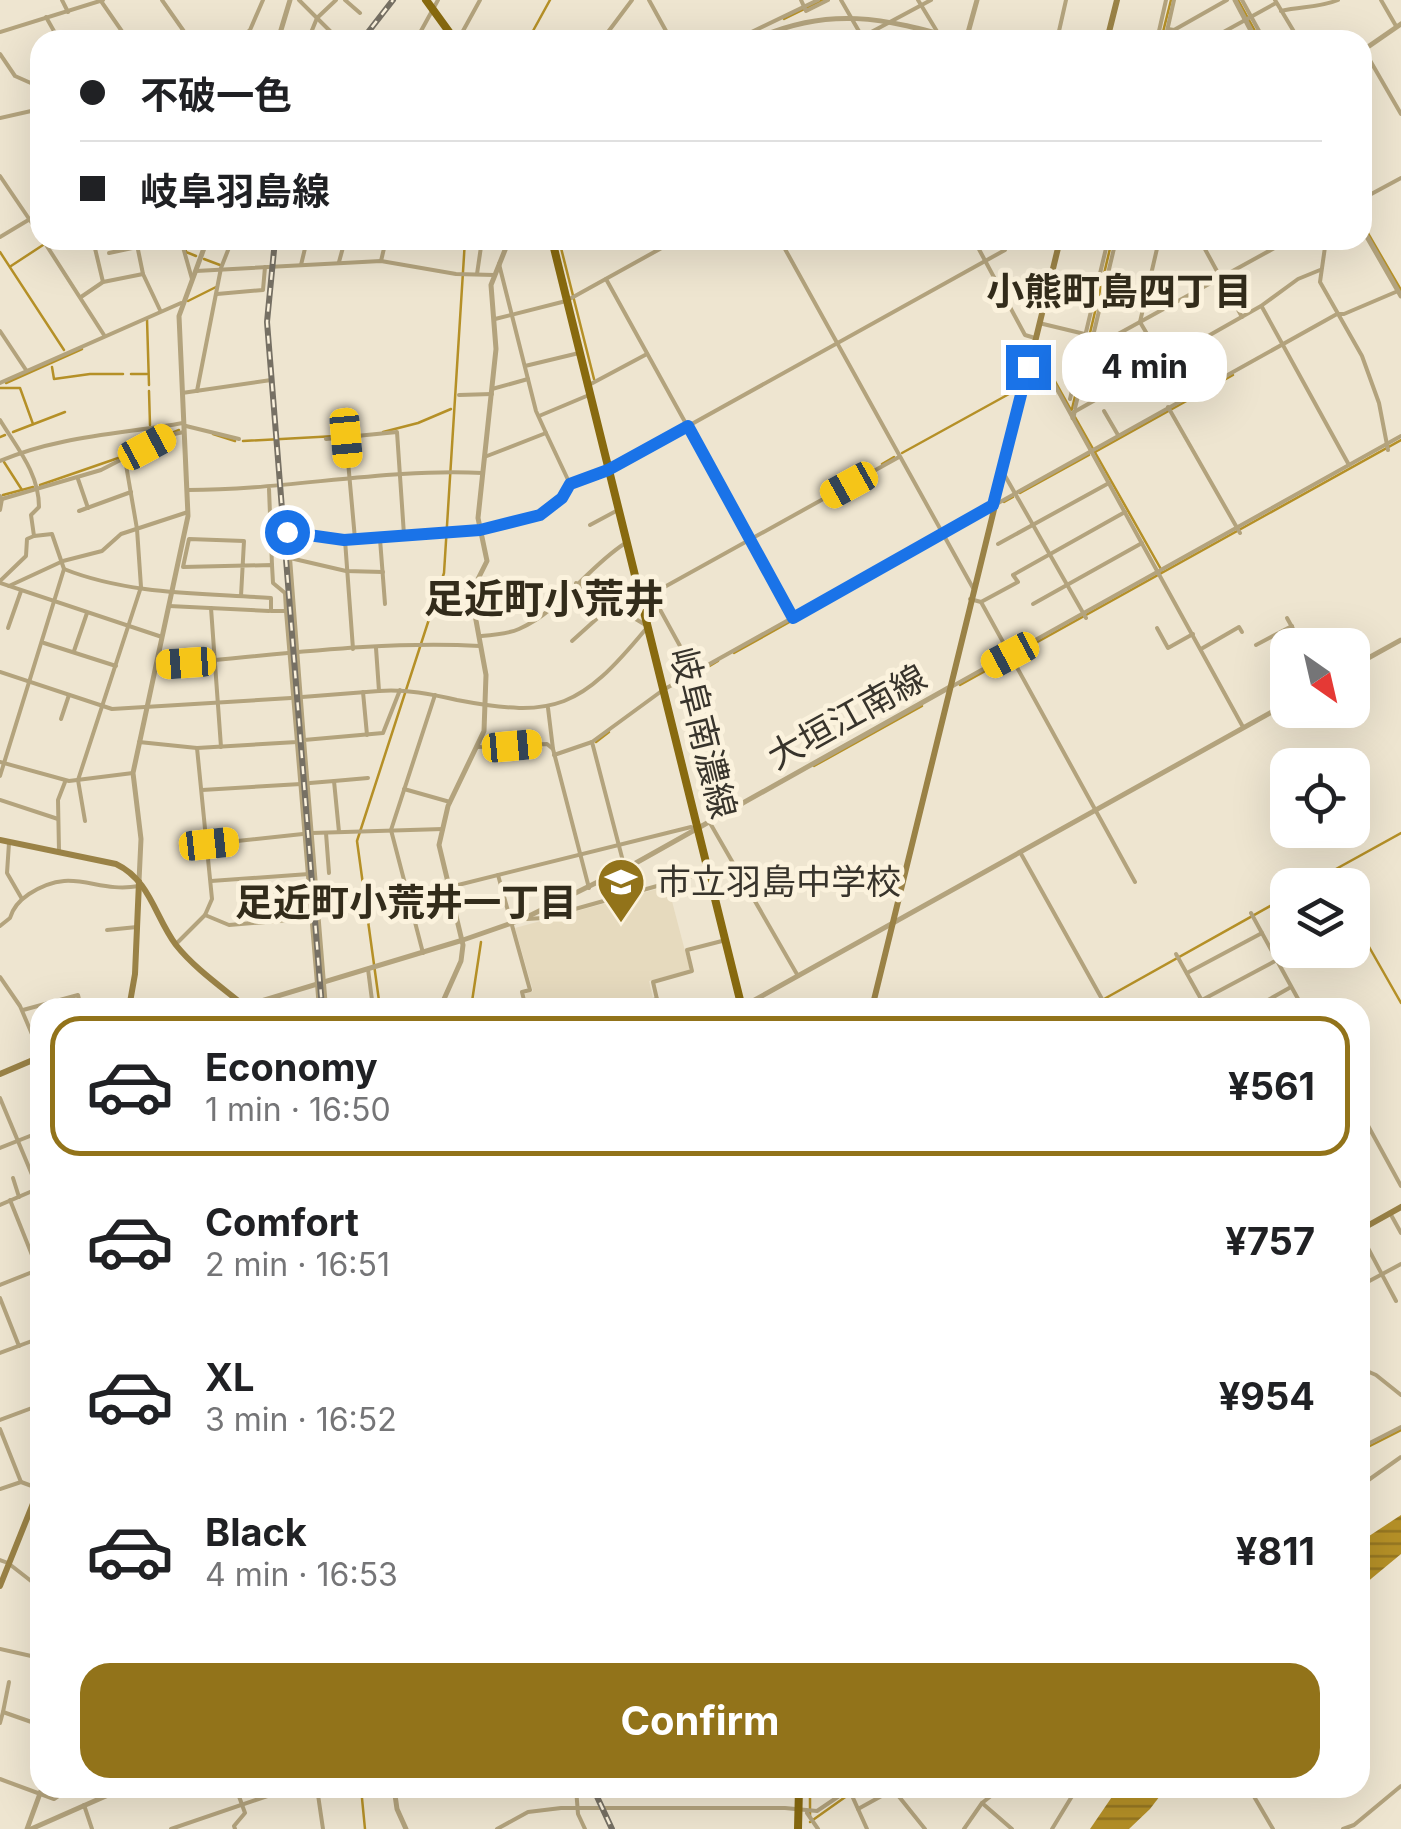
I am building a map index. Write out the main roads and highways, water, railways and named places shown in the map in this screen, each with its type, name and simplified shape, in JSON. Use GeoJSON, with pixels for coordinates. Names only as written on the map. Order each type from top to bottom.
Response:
{"type":"FeatureCollection","features":[{"type":"Feature","properties":{"kind":"main road"},"geometry":{"type":"LineString","coordinates":[[426,0],[449,30]]}},
{"type":"Feature","properties":{"kind":"main road"},"geometry":{"type":"LineString","coordinates":[[1108,30],[1116,0]]}},
{"type":"Feature","properties":{"kind":"main road","name":"岐阜南濃線"},"geometry":{"type":"LineString","coordinates":[[554,250],[740,998]]}},
{"type":"Feature","properties":{"kind":"main road"},"geometry":{"type":"LineString","coordinates":[[874,998],[1057,250]]}},
{"type":"Feature","properties":{"kind":"main road"},"geometry":{"type":"LineString","coordinates":[[0,840],[129,870],[176,945],[234,998]]}},
{"type":"Feature","properties":{"kind":"main road"},"geometry":{"type":"LineString","coordinates":[[131,998],[136,974],[139,884]]}},
{"type":"Feature","properties":{"kind":"main road"},"geometry":{"type":"LineString","coordinates":[[0,1074],[30,1060]]}},
{"type":"Feature","properties":{"kind":"main road"},"geometry":{"type":"LineString","coordinates":[[1370,1225],[1401,1207]]}},
{"type":"Feature","properties":{"kind":"main road"},"geometry":{"type":"LineString","coordinates":[[0,1586],[4,1561],[30,1508]]}},
{"type":"Feature","properties":{"kind":"main road"},"geometry":{"type":"LineString","coordinates":[[798,1829],[803,1812],[801,1798]]}},
{"type":"Feature","properties":{"kind":"waterway"},"geometry":{"type":"LineString","coordinates":[[534,30],[550,0]]}},
{"type":"Feature","properties":{"kind":"waterway"},"geometry":{"type":"LineString","coordinates":[[784,19],[823,0]]}},
{"type":"Feature","properties":{"kind":"waterway"},"geometry":{"type":"LineString","coordinates":[[1164,30],[1171,0]]}},
{"type":"Feature","properties":{"kind":"waterway"},"geometry":{"type":"LineString","coordinates":[[1238,0],[1254,30]]}},
{"type":"Feature","properties":{"kind":"waterway"},"geometry":{"type":"LineString","coordinates":[[1372,240],[1401,290]]}},
{"type":"Feature","properties":{"kind":"waterway"},"geometry":{"type":"LineString","coordinates":[[11,266],[35,250]]}},
{"type":"Feature","properties":{"kind":"waterway"},"geometry":{"type":"LineString","coordinates":[[186,250],[196,256]]}},
{"type":"Feature","properties":{"kind":"waterway"},"geometry":{"type":"LineString","coordinates":[[379,998],[357,841],[444,573],[464,250]]}},
{"type":"Feature","properties":{"kind":"waterway"},"geometry":{"type":"LineString","coordinates":[[562,250],[594,379]]}},
{"type":"Feature","properties":{"kind":"waterway"},"geometry":{"type":"LineString","coordinates":[[1072,409],[1110,250]]}},
{"type":"Feature","properties":{"kind":"waterway"},"geometry":{"type":"LineString","coordinates":[[0,252],[64,350]]}},
{"type":"Feature","properties":{"kind":"waterway"},"geometry":{"type":"LineString","coordinates":[[204,259],[220,265]]}},
{"type":"Feature","properties":{"kind":"waterway"},"geometry":{"type":"LineString","coordinates":[[188,301],[216,287]]}},
{"type":"Feature","properties":{"kind":"waterway"},"geometry":{"type":"LineString","coordinates":[[147,319],[149,385]]}},
{"type":"Feature","properties":{"kind":"waterway"},"geometry":{"type":"LineString","coordinates":[[6,383],[82,349]]}},
{"type":"Feature","properties":{"kind":"waterway"},"geometry":{"type":"LineString","coordinates":[[1041,356],[1071,410]]}},
{"type":"Feature","properties":{"kind":"waterway"},"geometry":{"type":"LineString","coordinates":[[52,367],[54,379],[123,374]]}},
{"type":"Feature","properties":{"kind":"waterway"},"geometry":{"type":"LineString","coordinates":[[131,374],[147,374]]}},
{"type":"Feature","properties":{"kind":"waterway"},"geometry":{"type":"LineString","coordinates":[[1039,377],[1044,374]]}},
{"type":"Feature","properties":{"kind":"waterway"},"geometry":{"type":"LineString","coordinates":[[1095,452],[1233,375]]}},
{"type":"Feature","properties":{"kind":"waterway"},"geometry":{"type":"LineString","coordinates":[[0,388],[20,388],[33,424]]}},
{"type":"Feature","properties":{"kind":"waterway"},"geometry":{"type":"LineString","coordinates":[[149,391],[150,425]]}},
{"type":"Feature","properties":{"kind":"waterway"},"geometry":{"type":"LineString","coordinates":[[902,453],[1009,394]]}},
{"type":"Feature","properties":{"kind":"waterway"},"geometry":{"type":"LineString","coordinates":[[383,432],[451,409]]}},
{"type":"Feature","properties":{"kind":"waterway"},"geometry":{"type":"LineString","coordinates":[[13,432],[65,412]]}},
{"type":"Feature","properties":{"kind":"waterway"},"geometry":{"type":"LineString","coordinates":[[1075,417],[1162,571]]}},
{"type":"Feature","properties":{"kind":"waterway"},"geometry":{"type":"LineString","coordinates":[[153,441],[179,430]]}},
{"type":"Feature","properties":{"kind":"waterway"},"geometry":{"type":"LineString","coordinates":[[150,431],[151,441]]}},
{"type":"Feature","properties":{"kind":"waterway"},"geometry":{"type":"LineString","coordinates":[[213,434],[235,441]]}},
{"type":"Feature","properties":{"kind":"waterway"},"geometry":{"type":"LineString","coordinates":[[0,437],[5,435]]}},
{"type":"Feature","properties":{"kind":"waterway"},"geometry":{"type":"LineString","coordinates":[[243,441],[336,436]]}},
{"type":"Feature","properties":{"kind":"waterway"},"geometry":{"type":"LineString","coordinates":[[960,685],[1401,440]]}},
{"type":"Feature","properties":{"kind":"waterway"},"geometry":{"type":"LineString","coordinates":[[1020,493],[1089,455]]}},
{"type":"Feature","properties":{"kind":"waterway"},"geometry":{"type":"LineString","coordinates":[[40,485],[124,456]]}},
{"type":"Feature","properties":{"kind":"waterway"},"geometry":{"type":"LineString","coordinates":[[882,464],[894,457]]}},
{"type":"Feature","properties":{"kind":"waterway"},"geometry":{"type":"LineString","coordinates":[[4,462],[22,490]]}},
{"type":"Feature","properties":{"kind":"waterway"},"geometry":{"type":"LineString","coordinates":[[3,495],[33,487]]}},
{"type":"Feature","properties":{"kind":"waterway"},"geometry":{"type":"LineString","coordinates":[[1004,502],[1013,497]]}},
{"type":"Feature","properties":{"kind":"waterway"},"geometry":{"type":"LineString","coordinates":[[946,534],[980,516]]}},
{"type":"Feature","properties":{"kind":"waterway"},"geometry":{"type":"LineString","coordinates":[[872,576],[935,541]]}},
{"type":"Feature","properties":{"kind":"waterway"},"geometry":{"type":"LineString","coordinates":[[734,653],[868,578]]}},
{"type":"Feature","properties":{"kind":"waterway"},"geometry":{"type":"LineString","coordinates":[[676,686],[718,661]]}},
{"type":"Feature","properties":{"kind":"waterway"},"geometry":{"type":"LineString","coordinates":[[814,766],[922,706]]}},
{"type":"Feature","properties":{"kind":"waterway"},"geometry":{"type":"LineString","coordinates":[[596,742],[609,732]]}},
{"type":"Feature","properties":{"kind":"waterway"},"geometry":{"type":"LineString","coordinates":[[1338,868],[1401,833]]}},
{"type":"Feature","properties":{"kind":"waterway"},"geometry":{"type":"LineString","coordinates":[[1106,998],[1270,906]]}},
{"type":"Feature","properties":{"kind":"waterway"},"geometry":{"type":"LineString","coordinates":[[473,998],[481,942]]}},
{"type":"Feature","properties":{"kind":"waterway"},"geometry":{"type":"LineString","coordinates":[[1370,949],[1401,1003]]}},
{"type":"Feature","properties":{"kind":"waterway"},"geometry":{"type":"LineString","coordinates":[[1370,1446],[1401,1430]]}},
{"type":"Feature","properties":{"kind":"waterway"},"geometry":{"type":"LineString","coordinates":[[362,1798],[365,1829]]}},
{"type":"Feature","properties":{"kind":"waterway"},"geometry":{"type":"LineString","coordinates":[[810,1798],[810,1816]]}},
{"type":"Feature","properties":{"kind":"waterway"},"geometry":{"type":"LineString","coordinates":[[810,1822],[844,1798]]}},
{"type":"Feature","properties":{"kind":"railway"},"geometry":{"type":"LineString","coordinates":[[370,30],[393,0]]}},
{"type":"Feature","properties":{"kind":"railway"},"geometry":{"type":"LineString","coordinates":[[274,250],[267,322],[321,998]]}},
{"type":"Feature","properties":{"kind":"railway"},"geometry":{"type":"LineString","coordinates":[[598,1798],[612,1829]]}},
{"type":"Feature","properties":{"kind":"place","name":"市立羽島中学校"},"geometry":{"type":"Point","coordinates":[621,924]}},
{"type":"Feature","properties":{"kind":"district","name":"小熊町島四丁目"},"geometry":{"type":"Point","coordinates":[1119,292]}},
{"type":"Feature","properties":{"kind":"district","name":"足近町小荒井"},"geometry":{"type":"Point","coordinates":[544,599]}},
{"type":"Feature","properties":{"kind":"district","name":"足近町小荒井一丁目"},"geometry":{"type":"Point","coordinates":[406,903]}}]}
